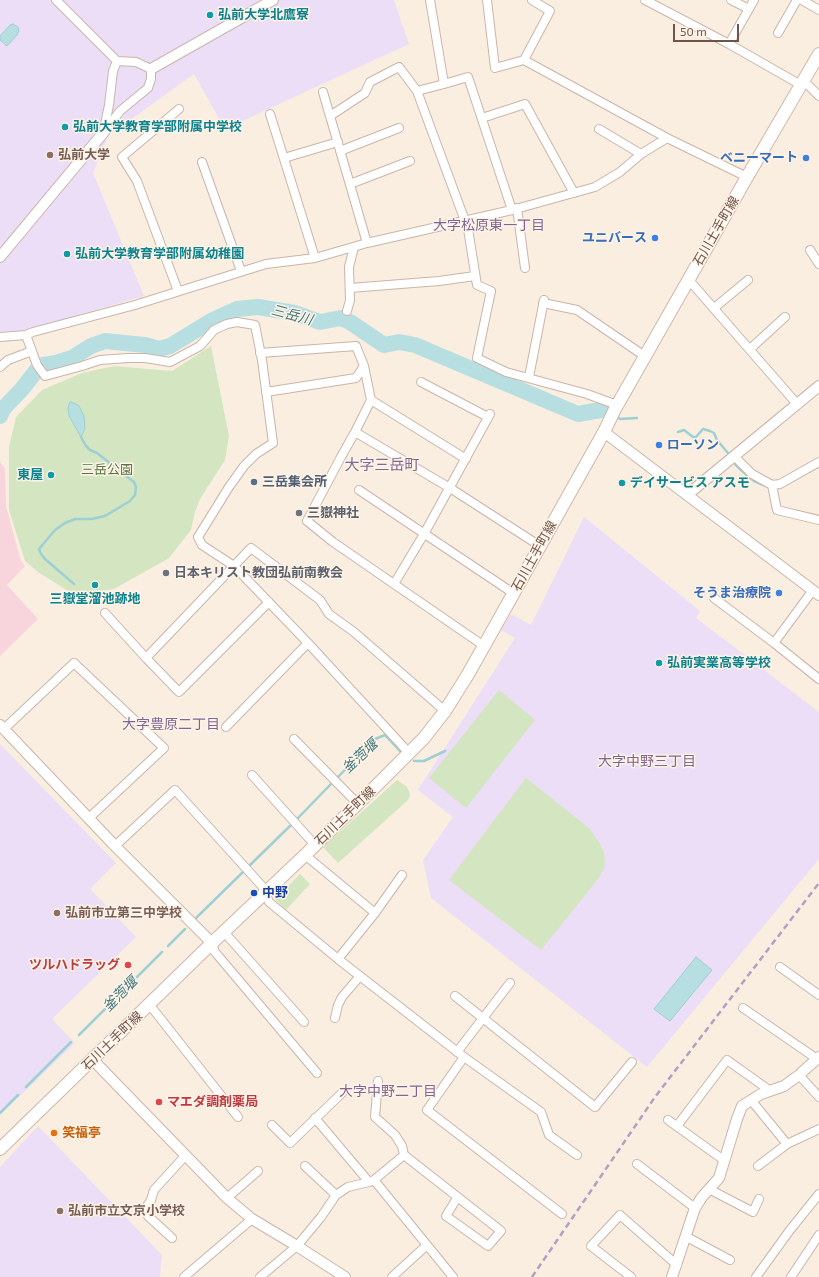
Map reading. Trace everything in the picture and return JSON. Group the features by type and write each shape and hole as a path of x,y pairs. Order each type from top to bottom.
{"main road":[{"name":"石川土手町線","path":"0,1149 212,943 358,804 424,738 445,711 467,676 604,432 614,411 819,54"}],"street":[{"path":"56,0 117,61 136,62 151,69"},
{"path":"151,69 272,0"},
{"path":"430,0 444,84"},
{"path":"487,0 495,68 524,60 667,138 747,177"},
{"path":"524,60 550,11 532,0"},
{"path":"645,0 803,83 819,96"},
{"path":"731,0 749,9"},
{"path":"729,44 754,0"},
{"path":"778,33 797,0"},
{"path":"802,0 819,10"},
{"path":"104,132 113,71 117,61"},
{"path":"330,116 365,93 370,82 399,67 417,91 468,229 477,285 491,291 477,358 506,372 529,377 587,394 614,411"},
{"path":"0,257 120,111 148,88 151,79 151,69"},
{"path":"417,91 468,77 515,209 525,268"},
{"path":"323,92 367,243"},
{"path":"482,118 524,104 574,193"},
{"path":"178,292 138,180 122,157 179,109"},
{"path":"270,114 315,258"},
{"path":"340,151 399,128"},
{"path":"599,129 641,154"},
{"path":"0,337 26,335 135,305 266,264 315,258 367,243 515,209 595,187 620,172 641,154 667,138"},
{"path":"284,158 338,142"},
{"path":"350,184 410,160"},
{"path":"202,162 241,271"},
{"path":"346,311 350,300 349,267 354,247"},
{"path":"810,250 819,263"},
{"path":"350,288 438,281 475,276"},
{"path":"689,280 798,404"},
{"path":"714,308 748,280"},
{"path":"529,377 544,302 577,310 646,356"},
{"path":"750,349 785,317"},
{"path":"26,335 37,365 45,376 100,360 145,358 170,362 200,346 214,330 227,324 237,322 255,325 266,392 272,443 256,454 244,466 198,537 202,545 234,566 308,643 409,753"},
{"path":"260,353 356,346 364,366 372,400 307,521 333,542 484,646"},
{"path":"0,367 8,360 32,351"},
{"path":"266,392 356,378 364,366"},
{"path":"394,584 424,534 489,416 421,382"},
{"path":"686,495 819,386"},
{"path":"372,400 466,459"},
{"path":"355,432 450,488 540,546"},
{"path":"604,432 817,592 774,643"},
{"path":"734,456 752,474 772,485 780,484 819,462"},
{"path":"772,485 777,510 819,520"},
{"path":"359,490 513,593"},
{"path":"146,658 251,548 320,600 329,614 354,632 445,711"},
{"path":"714,598 819,679"},
{"path":"105,613 179,692 269,602"},
{"path":"226,727 308,643"},
{"path":"88,818 164,748 74,663 2,727 88,818 212,943 215,952 317,1073"},
{"path":"294,739 358,804"},
{"path":"252,775 315,845"},
{"path":"116,846 175,790 262,886 269,902 338,959 457,1052 541,1112 549,1135 577,1155"},
{"path":"305,855 375,914"},
{"path":"338,959 375,914 402,875"},
{"path":"224,932 304,1022"},
{"path":"780,967 819,995"},
{"path":"335,1018 338,1004 342,997 360,976"},
{"path":"457,1052 510,983"},
{"path":"455,996 595,1107 632,1062"},
{"path":"149,1004 238,1117"},
{"path":"672,1277 695,1208 702,1197 719,1178 742,1106 769,1090 784,1086 818,1058 743,1008"},
{"path":"464,1057 427,1110 562,1214"},
{"path":"92,1059 227,1198 252,1219 345,1277"},
{"path":"677,1126 727,1060 769,1090"},
{"path":"799,1075 819,1097"},
{"path":"378,1081 375,1117 395,1135 402,1146 404,1155 501,1231 488,1246 446,1216 457,1198"},
{"path":"272,1125 290,1143 343,1092"},
{"path":"751,1100 787,1144"},
{"path":"315,1118 453,1277"},
{"path":"668,1120 724,1161"},
{"path":"758,1166 787,1144 819,1129"},
{"path":"260,1277 297,1246 321,1217 336,1195 348,1187 371,1181 404,1155"},
{"path":"172,1238 148,1216 146,1210 154,1190 185,1156"},
{"path":"637,1164 695,1208"},
{"path":"305,1166 336,1195"},
{"path":"227,1198 258,1171"},
{"path":"709,1189 753,1212 759,1199"},
{"path":"756,1277 790,1230 819,1194"},
{"path":"631,1277 591,1246 620,1214 677,1265"},
{"path":"184,1277 252,1219"},
{"path":"791,1277 819,1235"},
{"path":"685,1236 730,1260"},
{"path":"392,1277 426,1245"}],"shaded area":[{"name":"弘前大学","path":"0,0 394,0 409,44 225,129 194,74 108,136 93,173 144,296 25,331 0,333"},
{"path":"0,462 5,469 6,506 21,561 25,566 7,585 38,619 0,656"},
{"path":"584,517 700,611 696,618 819,712 819,859 647,1067 431,898 423,860 453,817 418,790 515,638 501,630 511,614 531,625"},
{"name":"弘前市立第三中学校","path":"0,744 116,863 90,889 136,937 52,1019 75,1043 0,1115"},
{"name":"弘前市立文京小学校","path":"38,1126 162,1255 160,1277 0,1277 0,1167"}],"green space":[{"name":"三岳公園","path":"211,346 229,436 225,460 200,499 191,530 169,558 114,589 73,594 38,572 25,561 9,510 9,447 16,417 42,390 82,373 114,366 172,371"},
{"path":"499,690 535,720 466,808 429,778"},
{"path":"526,778 589,828 604,852 605,861 604,869 598,879 541,950 449,880"},
{"path":"397,780 406,786 409,791 410,796 408,800 338,863 323,847"},
{"path":"300,874 310,884 286,910 275,899"}],"water":[{"path":"13,24 18,27 19,31 7,46 0,40 0,36 10,25"},
{"path":"70,402 79,406 84,416 85,429 81,437 69,416 68,407"},
{"path":"696,957 712,970 670,1021 654,1009"}],"waterway":[{"name":"三岳川","path":"43,365 72,358 91,346 105,341 145,345 159,349 170,346 211,321 237,309 258,307 295,313 320,322 341,318 350,322 384,345 399,342 415,345 578,414 606,409"},
{"name":"三岳川","path":"0,416 3,409 22,389 36,371"},
{"path":"616,416 620,419 637,418"},
{"path":"678,432 684,430 693,437 696,437 703,429 710,431 714,433 717,440 728,453"},
{"path":"74,584 45,559 39,549 55,530 65,523 75,519 92,519 105,516 130,501 135,495 136,487 134,482 97,453 90,450 81,437"},
{"path":"735,464 754,481 766,486"},
{"name":"釜萢堰","path":"337,778 375,739 385,735 401,752"},
{"name":"釜萢堰","path":"414,761 424,761 445,751"},
{"name":"釜萢堰","path":"296,820 333,782"},
{"name":"釜萢堰","path":"247,868 291,825"},
{"name":"釜萢堰","path":"196,918 243,872"},
{"name":"釜萢堰","path":"168,946 185,929"},
{"name":"釜萢堰","path":"79,1035 162,952"},
{"name":"釜萢堰","path":"26,1087 71,1042"},
{"name":"釜萢堰","path":"0,1113 18,1095"}],"railway":[{"path":"532,1277 655,1097 819,883"}],"place":[{"name":"弘前大学北鷹寮","path":"210,15"},
{"name":"弘前大学教育学部附属中学校","path":"65,127"},
{"name":"弘前大学","path":"50,155"},
{"name":"ベニーマート","path":"806,158"},
{"name":"ユニバース","path":"655,238"},
{"name":"弘前大学教育学部附属幼稚園","path":"67,254"},
{"name":"ローソン","path":"659,445"},
{"name":"東屋","path":"51,475"},
{"name":"三岳集会所","path":"254,482"},
{"name":"デイサービス アスモ","path":"622,483"},
{"name":"三嶽神社","path":"299,513"},
{"name":"日本キリスト教団弘前南教会","path":"166,573"},
{"name":"三嶽堂溜池跡地","path":"95,585"},
{"name":"そうま治療院","path":"779,593"},
{"name":"弘前実業高等学校","path":"659,663"},
{"name":"中野","path":"254,893"},
{"name":"弘前市立第三中学校","path":"57,913"},
{"name":"ツルハドラッグ","path":"128,965"},
{"name":"マエダ調剤薬局","path":"159,1102"},
{"name":"笑福亭","path":"54,1133"},
{"name":"弘前市立文京小学校","path":"60,1211"}],"district":[{"name":"大字松原東一丁目","path":"489,225"},
{"name":"大字三岳町","path":"382,465"},
{"name":"大字豊原二丁目","path":"171,724"},
{"name":"大字中野三丁目","path":"647,761"},
{"name":"大字中野二丁目","path":"388,1091"}]}
